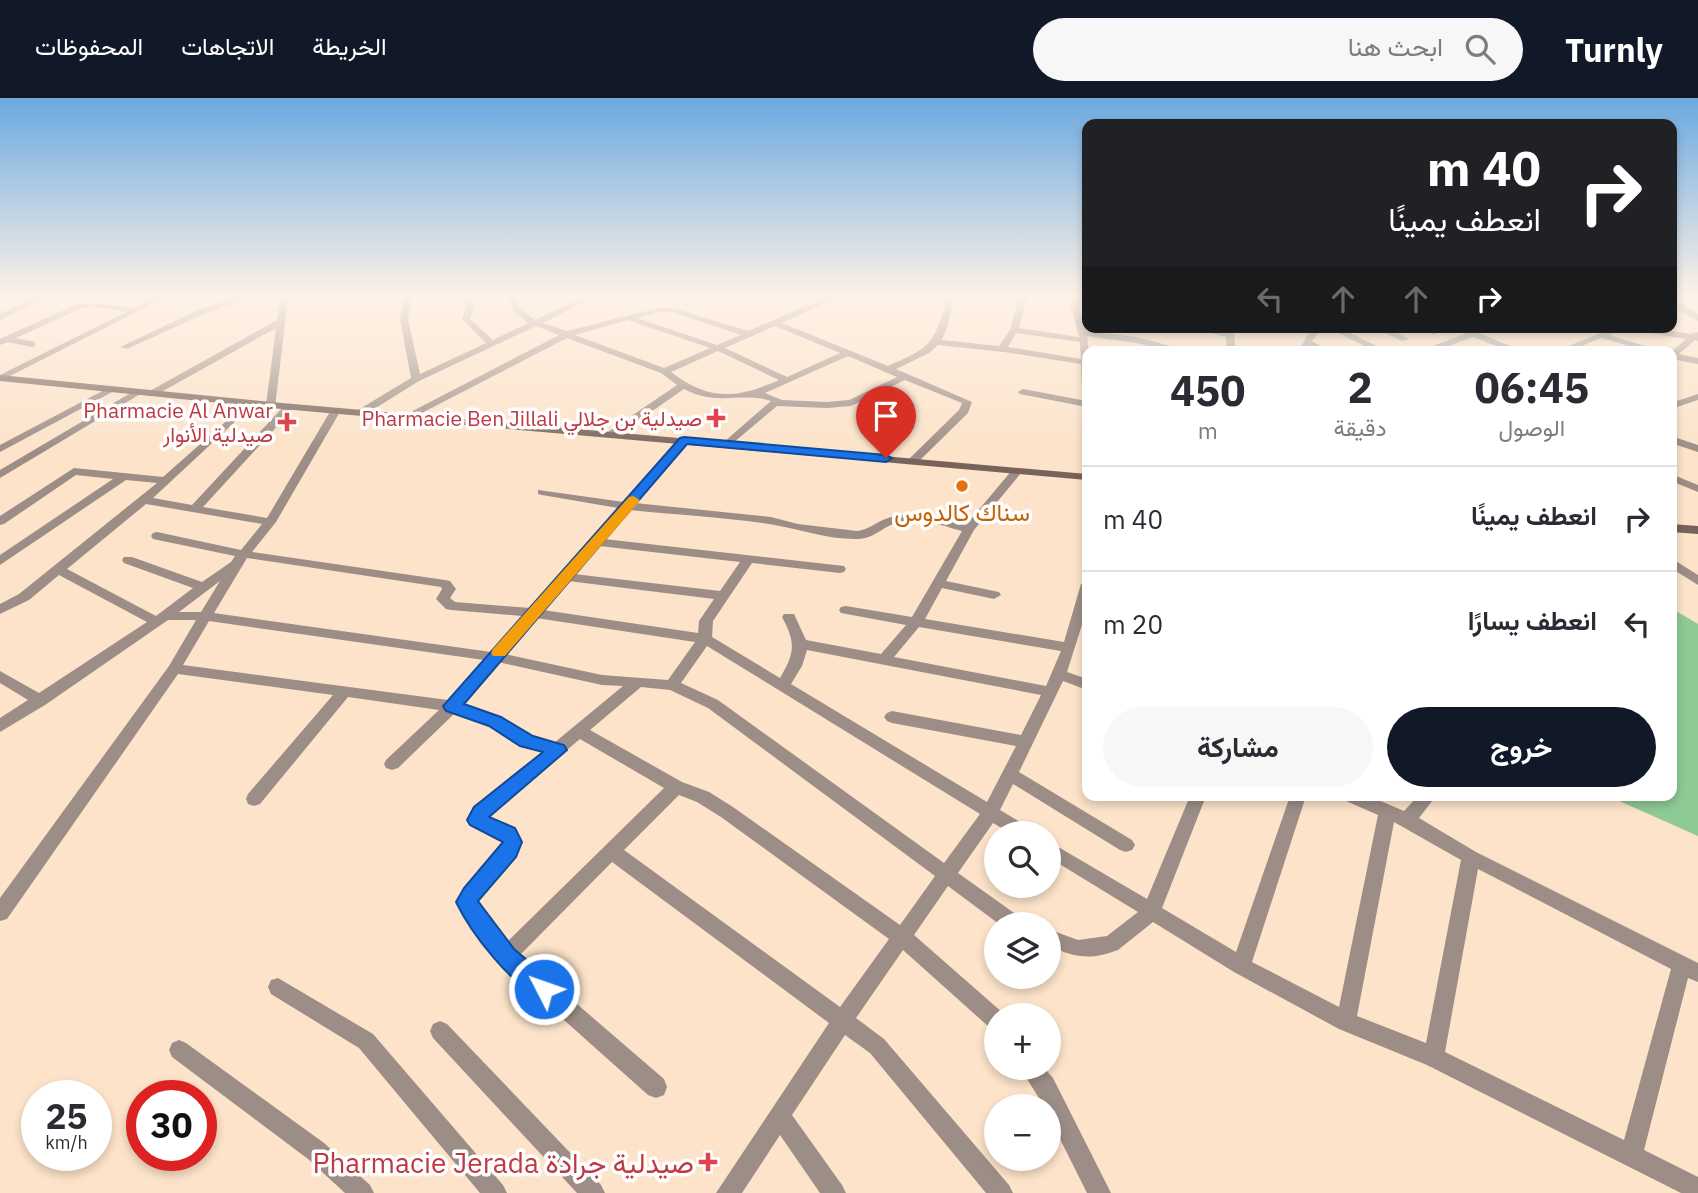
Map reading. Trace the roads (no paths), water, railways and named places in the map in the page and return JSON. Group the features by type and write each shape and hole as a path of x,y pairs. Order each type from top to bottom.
{"main road":[{"path":"0,378 289,407 1082,477"},
{"path":"1677,528 1698,530"}],"street":[{"path":"0,378 58,349"},
{"path":"151,394 231,349"},
{"path":"271,405 277,349"},
{"path":"410,349 416,379"},
{"path":"362,412 416,379 481,349"},
{"path":"529,349 535,351"},
{"path":"408,416 539,349"},
{"path":"607,349 664,371 682,385 707,396 773,398 777,400 775,402"},
{"path":"664,371 716,349"},
{"path":"721,349 786,380"},
{"path":"836,349 967,402 964,411 913,461"},
{"path":"889,369 929,349"},
{"path":"1005,349 1082,362"},
{"path":"750,396 848,354"},
{"path":"1677,356 1698,361"},
{"path":"727,444 775,402 827,405 851,403 906,376"},
{"path":"612,434 682,385"},
{"path":"0,449 111,390"},
{"path":"1023,392 1082,403"},
{"path":"0,475 137,393"},
{"path":"1677,404 1698,397"},
{"path":"0,610 24,597 142,500 250,403"},
{"path":"195,509 289,407"},
{"path":"0,913 174,669 241,558 270,522 336,410"},
{"path":"392,764 452,706 684,440"},
{"path":"1677,441 1698,449"},
{"path":"883,662 916,622 969,529 1017,471"},
{"path":"0,521 70,472 166,480"},
{"path":"0,561 124,476"},
{"path":"1677,480 1698,489"},
{"path":"542,492 628,506 771,521 798,528 856,535 865,535 895,519 933,520 969,529"},
{"path":"142,500 270,522"},
{"path":"157,536 241,558 445,584 449,589 443,600 452,606 533,613 705,639 784,684 1005,821"},
{"path":"597,542 840,569"},
{"path":"0,726 161,619 241,558"},
{"path":"672,685 705,639 706,621 749,558"},
{"path":"128,560 203,587"},
{"path":"1677,566 1698,581"},
{"path":"58,569 161,619 205,616 495,657 602,680 672,685 713,704 998,912"},
{"path":"567,577 723,596"},
{"path":"938,583 994,595"},
{"path":"728,1193 841,1022 991,812 1059,674 1082,608"},
{"path":"846,610 1069,648"},
{"path":"784,684 801,655 802,644 789,617"},
{"path":"802,644 883,662 1050,692"},
{"path":"174,669 452,706 495,721 527,741 558,750"},
{"path":"1059,674 1082,683"},
{"path":"0,676 40,701"},
{"path":"638,682 581,732 481,812 477,820 508,834 513,842 509,851 467,902 506,956 656,1087"},
{"path":"254,799 345,691"},
{"path":"892,717 1026,742"},
{"path":"581,732 676,787 703,797 727,812 902,937 984,1009"},
{"path":"1011,775 1126,845"},
{"path":"506,956 676,787"},
{"path":"1061,942 1078,949 1111,944 1151,913 1196,801"},
{"path":"1241,966 1296,801"},
{"path":"1363,801 1407,820 1470,857 1690,969 1631,1156"},
{"path":"1407,820 1424,801"},
{"path":"1346,1022 1387,812"},
{"path":"611,851 877,1046 1001,1193"},
{"path":"1061,856 1241,966 1346,1022 1434,1057 1698,1189"},
{"path":"1434,1057 1468,884 1470,857"},
{"path":"278,987 366,1041 495,1193"},
{"path":"440,1031 593,1193"},
{"path":"178,1050 316,1151 362,1193"},
{"path":"1040,1080 1099,1193"},
{"path":"779,1115 834,1193"}],"place":[{"name":"Pharmacie Ben Jillali صيدلية بن جلالي","path":"716,418"},
{"name":"Pharmacie Al Anwar صيدلية الأنوار","path":"287,422"},
{"name":"سناك كالدوس","path":"962,486"},
{"name":"Pharmacie Jerada صيدلية جرادة","path":"708,1162"}]}
